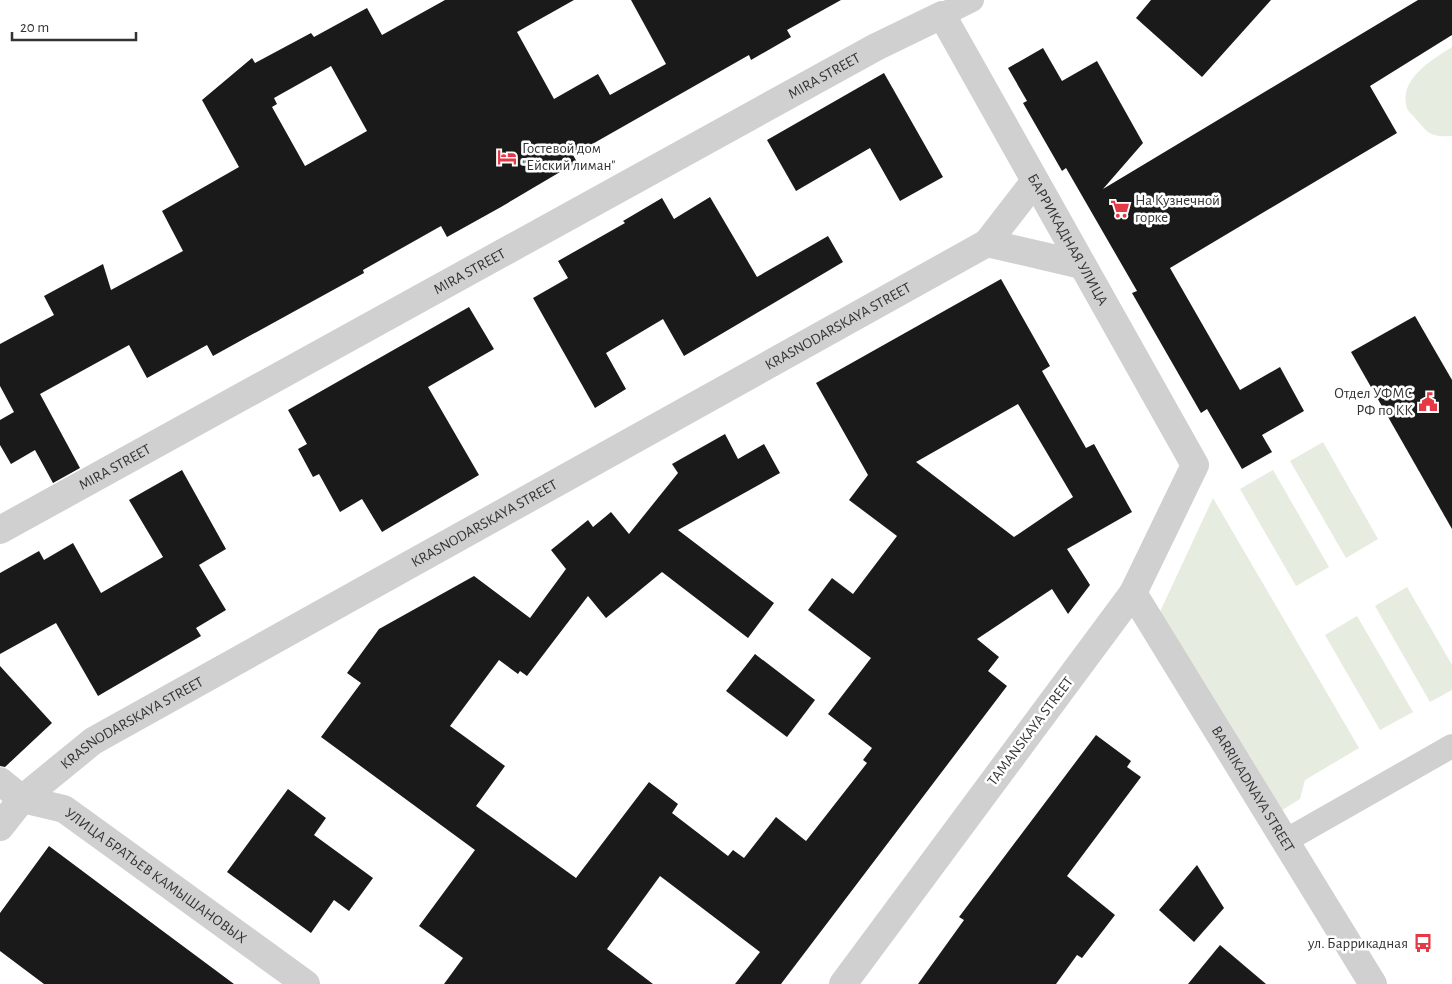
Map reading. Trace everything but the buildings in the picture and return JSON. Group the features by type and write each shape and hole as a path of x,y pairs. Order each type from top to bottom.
{"street":[{"name":"БАРРИКАДНАЯ УЛИЦА","path":"942,15 1195,465"},
{"name":"MIRA STREET","path":"0,530 876,46 942,15"},
{"name":"KRASNODARSKAYA STREET","path":"0,828 22,799 93,741 987,244 1035,181"},
{"path":"987,244 1082,265"},
{"name":"TAMANSKAYA STREET","path":"843,984 1133,593 1195,465"},
{"name":"BARRIKADNAYA STREET","path":"1133,593 1373,984"},
{"name":"УЛИЦА БРАТЬЕВ КАМЫШАНОВЫХ","path":"0,781 22,799 64,809 306,984"}],"lane":[{"path":"942,15 972,0"},
{"path":"1285,841 1452,746"}],"shaded area":[{"path":"1452,47 1452,136 1439,136 1427,131 1409,112 1406,98 1407,88 1412,79 1427,64"},
{"path":"1323,442 1378,539 1346,558 1290,461"},
{"path":"1273,470 1329,567 1296,586 1240,489"},
{"path":"1213,498 1359,748 1305,780 1300,799 1279,812 1158,616"},
{"path":"1407,587 1452,665 1452,690 1430,702 1375,606"},
{"path":"1357,616 1413,712 1380,730 1325,635"}],"place":[{"name":"Гостевой дом \"Ейский лиман\"","path":"507,157"},
{"name":"На Кузнечной горке","path":"1120,209"},
{"name":"Отдел УФМС РФ по КК","path":"1428,402"},
{"name":"ул. Баррикадная","path":"1423,943"}]}
